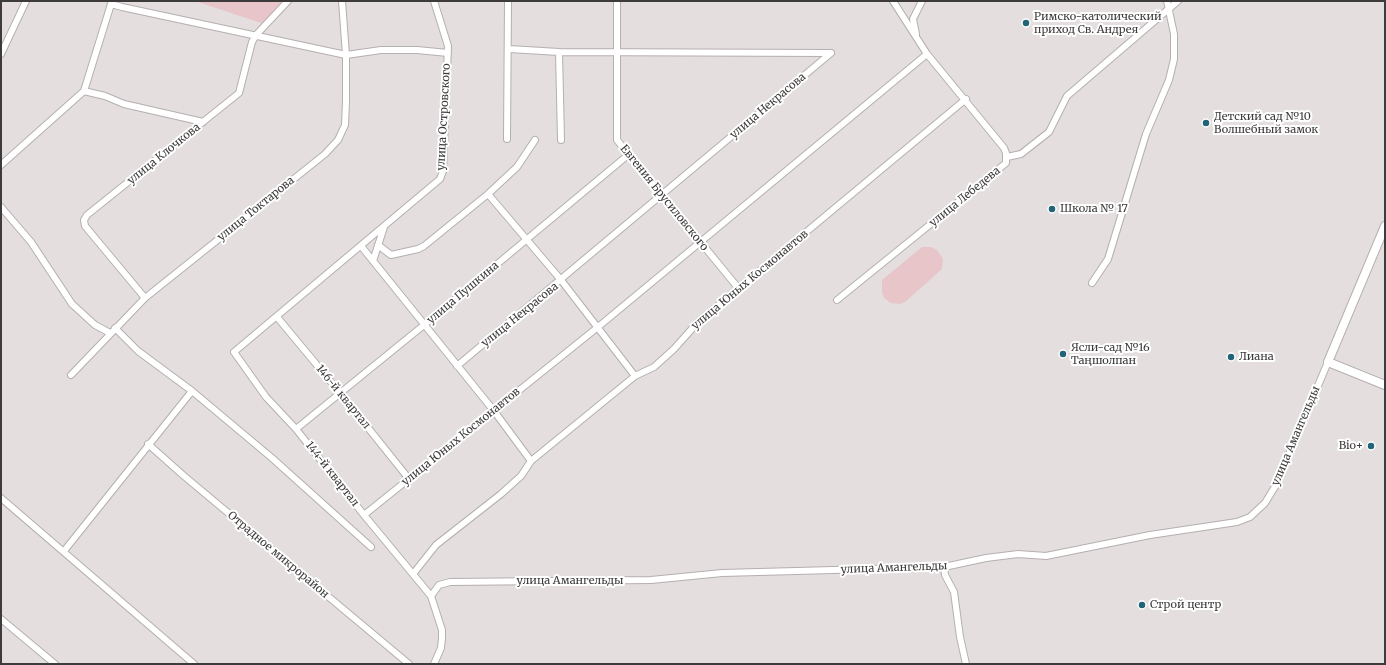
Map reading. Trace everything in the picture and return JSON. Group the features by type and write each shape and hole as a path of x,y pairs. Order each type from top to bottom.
{"street":[{"path":"1,54 26,1"},
{"name":"улица Клочкова","path":"144,298 85,226 84,220 239,93 252,42 256,35 288,1"},
{"name":"улица Токтарова","path":"71,375 144,298 325,154 338,140 342,134 346,117 346,55 342,1"},
{"name":"улица Островского","path":"234,352 440,179 443,171 448,46 434,1"},
{"path":"507,139 509,49 508,1"},
{"name":"Евгения Брусиловского","path":"617,1 617,140 739,289"},
{"name":"улица Лебедева","path":"837,300 1006,163 1007,158 1004,148 966,99 927,54 893,1"},
{"name":"улица Лебедева","path":"916,35 913,19 922,1"},
{"path":"1092,283 1108,259 1144,141 1169,80 1174,58 1174,34 1167,1"},
{"path":"1007,158 1021,154 1049,132 1067,96 1178,1"},
{"path":"1,165 84,91 111,2 346,55 381,50 417,50 448,53"},
{"name":"улица Некрасова","path":"457,366 831,53 617,51 559,52 509,49"},
{"path":"559,52 561,140"},
{"name":"улица Юных Космонавтов","path":"364,515 598,327 927,54"},
{"path":"84,91 105,96 124,104 203,122"},
{"name":"улица Юных Космонавтов","path":"414,574 436,545 501,494 521,476 531,461 635,376 654,367 674,349 698,322 966,99"},
{"path":"378,244 391,254 418,249 488,194 517,166 535,140"},
{"name":"улица Пушкина","path":"296,429 424,326 628,155"},
{"path":"488,194 561,280 635,376"},
{"path":"1,207 31,242 72,304 95,326 110,333"},
{"name":"улица Амангельды","path":"431,596 440,585 450,582 651,580 722,573 944,567 986,558 1018,554 1046,556 1150,534 1231,523 1250,517 1265,503 1276,485 1385,226"},
{"path":"373,261 384,227"},
{"path":"361,246 494,411 531,461"},
{"name":"146-й квартал","path":"276,317 341,394 409,479"},
{"path":"115,328 138,351 192,391 272,458 371,547"},
{"name":"144-й квартал","path":"234,352 266,398 296,429 431,596"},
{"path":"1328,362 1385,385"},
{"path":"64,551 148,444 192,391"},
{"name":"Отрадное микрорайон","path":"148,444 184,476 409,664"},
{"path":"1,498 194,664"},
{"path":"944,567 945,575 954,592 960,637 966,664"},
{"path":"431,596 442,630 440,648 434,664"},
{"path":"1,619 55,664"}],"shaded area":[{"path":"195,1 282,1 264,24"},
{"path":"922,247 931,247 937,250 943,259 942,269 905,302 900,304 891,303 884,298 882,292 882,280"}],"place":[{"name":"Римско-католический приход Св. Андрея","path":"1026,23"},
{"name":"Детский сад №10 Волшебный замок","path":"1206,123"},
{"name":"Школа № 17","path":"1052,209"},
{"name":"Ясли-сад №16 Таңшолпан","path":"1063,354"},
{"name":"Лиана","path":"1231,357"},
{"name":"Bio+","path":"1371,446"},
{"name":"Строй центр","path":"1142,605"}]}
